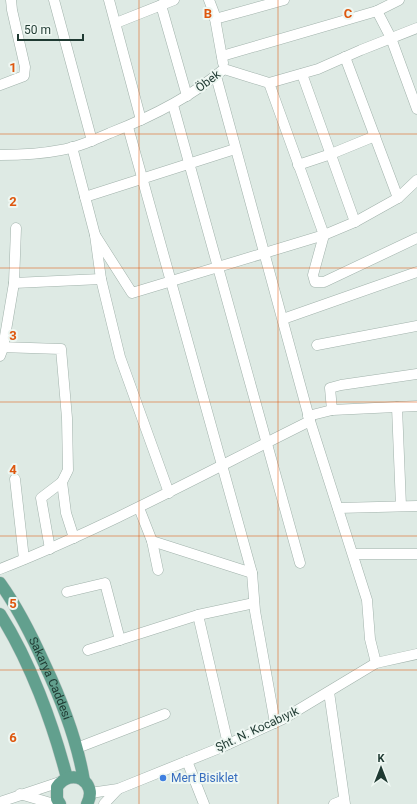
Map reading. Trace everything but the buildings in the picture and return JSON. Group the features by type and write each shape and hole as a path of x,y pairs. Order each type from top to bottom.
{"main road":[{"name":"Sakarya Caddesi","path":"0,583 26,621 62,701 77,748 84,781 88,785 89,799"},
{"name":"Sakarya Caddesi","path":"0,614 10,630 46,708 64,780"},
{"path":"54,804 56,793 64,780 79,778 84,781"}],"street":[{"path":"0,85 24,76 25,67 11,0"},
{"path":"54,0 92,141"},
{"path":"109,0 141,120"},
{"path":"116,23 174,0"},
{"path":"208,0 215,19 224,69"},
{"path":"215,19 284,0"},
{"path":"222,56 377,12 399,0"},
{"path":"161,5 187,96"},
{"path":"377,12 391,38 417,109"},
{"path":"417,28 302,74 269,83 324,235 313,275 315,282 324,282 417,239"},
{"path":"345,57 398,198"},
{"name":"Öbek","path":"0,155 21,155 61,150 92,141 173,105 224,69 269,83"},
{"path":"302,74 355,222"},
{"path":"216,76 309,418 367,600 370,639 376,663"},
{"path":"173,105 300,563"},
{"path":"128,126 252,573 254,603 275,723"},
{"path":"298,165 331,154 375,136"},
{"path":"72,147 95,235 101,279 120,357 169,493"},
{"path":"85,197 190,165 235,149"},
{"path":"95,235 132,293 324,235 355,222 398,198 417,180"},
{"path":"16,228 14,283 1,350 61,349 67,418 68,470 62,482 41,498 50,549"},
{"path":"283,319 417,272"},
{"path":"14,283 101,279"},
{"path":"317,345 417,326"},
{"path":"332,410 330,388 341,385 417,374"},
{"path":"0,569 50,549 139,508 222,464 266,443 309,418 332,410 417,406"},
{"path":"397,407 401,506"},
{"path":"15,479 24,559"},
{"path":"62,482 66,513 74,538"},
{"path":"338,508 417,506"},
{"path":"139,508 152,541 158,570"},
{"path":"152,541 252,573"},
{"path":"353,554 417,554"},
{"path":"67,592 106,583 120,640"},
{"path":"88,650 198,616 254,603"},
{"path":"198,616 228,744"},
{"name":"Şht. N. Kocabıyık","path":"89,799 187,761 275,723 376,663 417,654"},
{"path":"329,692 345,802 334,804"},
{"path":"77,748 165,714"},
{"path":"187,761 204,804"},
{"path":"0,802 64,780"},
{"path":"104,804 118,789"},
{"path":"20,794 54,804"}],"place":[{"name":"Mert Bisiklet","path":"163,778"}]}
